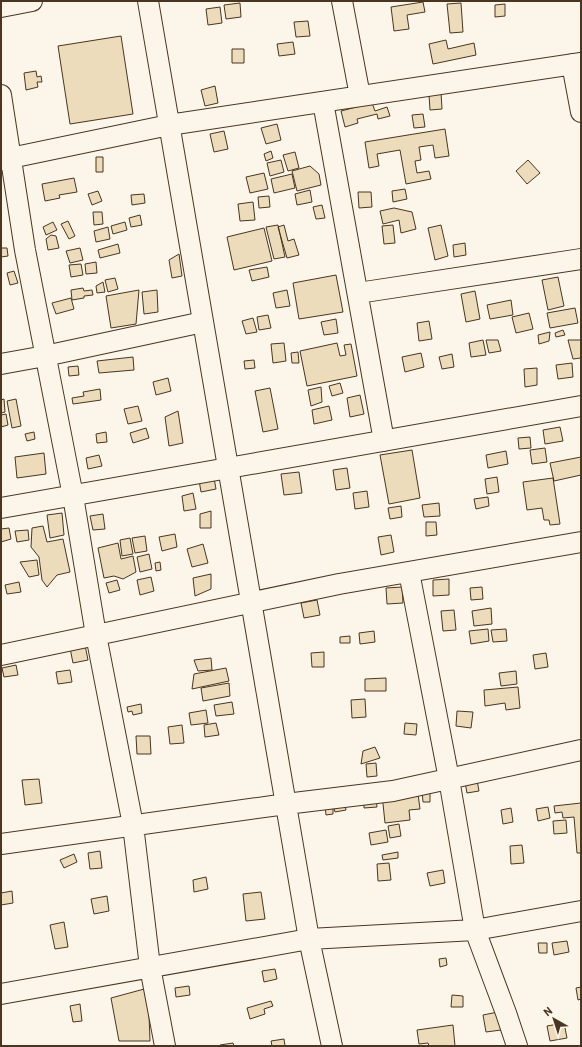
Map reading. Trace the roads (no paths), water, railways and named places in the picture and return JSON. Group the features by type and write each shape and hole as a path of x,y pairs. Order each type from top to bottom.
{"street":[{"path":"1,7 32,1"},
{"path":"148,1 309,939 332,1046"},
{"path":"342,1 360,96"},
{"path":"6,159 169,125 576,63 581,112"},
{"path":"1,95 6,159 73,496 96,635 133,825 150,967 165,1046"},
{"path":"323,102 384,441"},
{"path":"358,293 581,259"},
{"path":"1,364 203,322"},
{"path":"1,508 581,406"},
{"path":"1,655 339,584 581,542"},
{"path":"409,572 449,779 475,930 506,1012 517,1046"},
{"path":"1,844 286,804 393,791 581,750"},
{"path":"1,994 309,939 475,930 581,911"}]}
